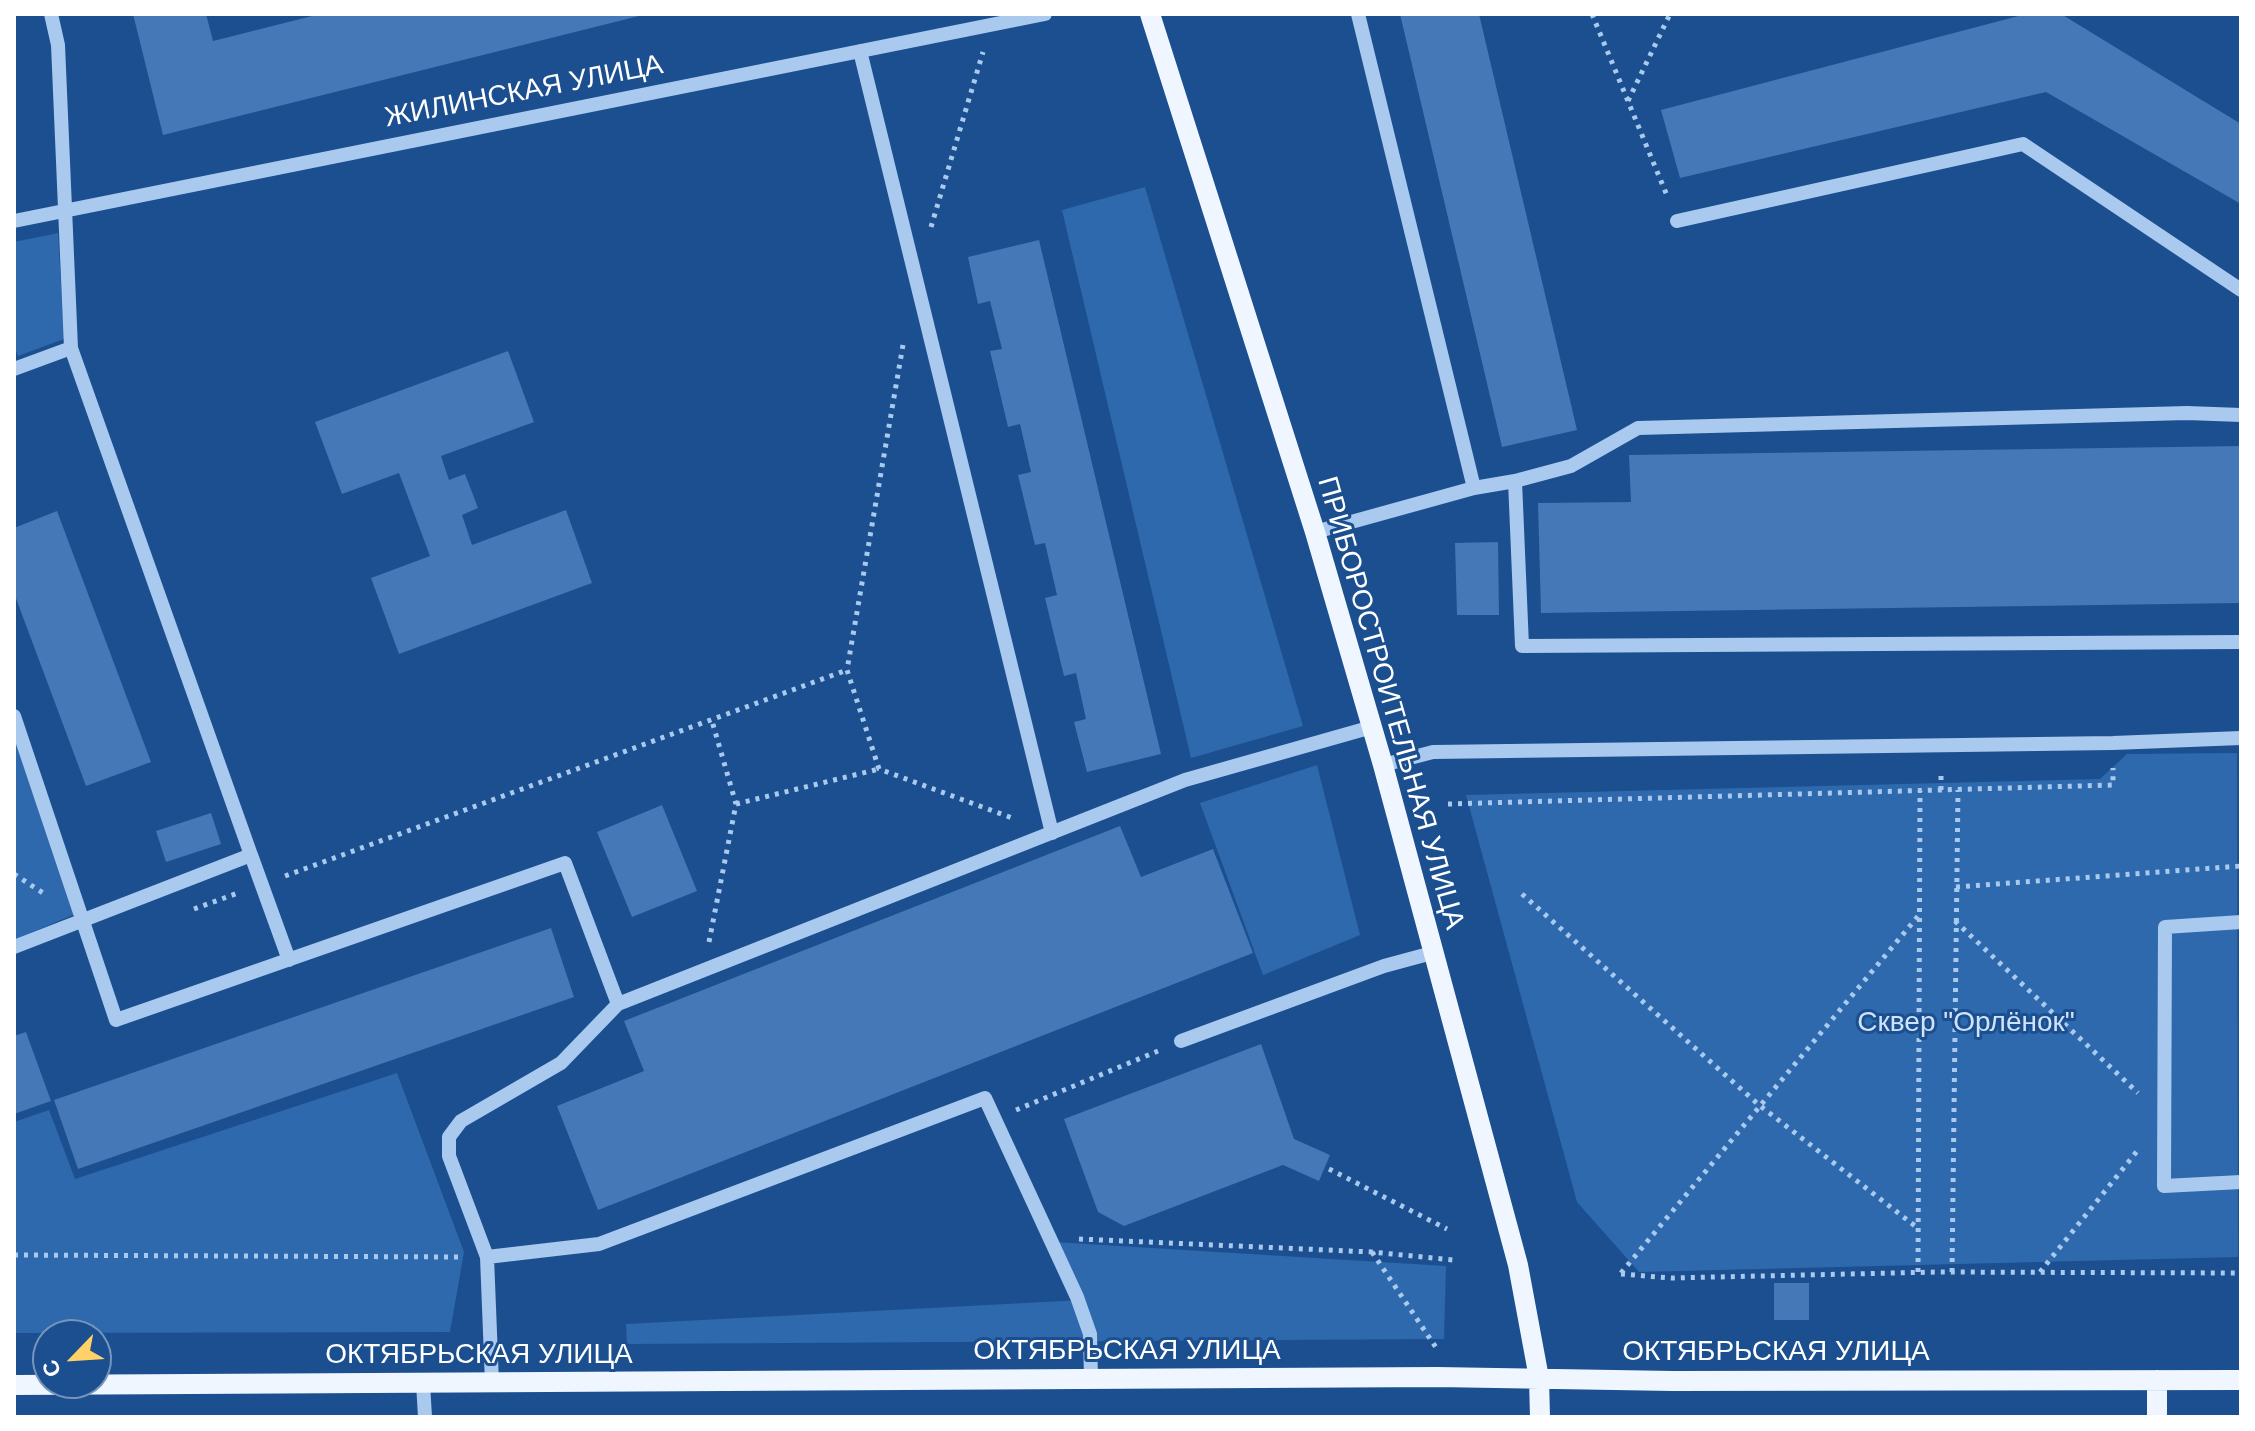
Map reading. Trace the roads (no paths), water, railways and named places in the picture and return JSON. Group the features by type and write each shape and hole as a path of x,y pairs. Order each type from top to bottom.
{"main road":[{"name":"ПРИБОРОСТРОИТЕЛЬНАЯ УЛИЦА","path":"1150,14 1315,532 1383,765 1518,1265 1539,1378 1540,1417"},
{"name":"ОКТЯБРЬСКАЯ УЛИЦА","path":"14,1385 1091,1379 2241,1380"},
{"path":"2157,1380 2157,1417"}],"street":[{"path":"51,14 58,45 71,348 289,960"},
{"name":"ЖИЛИНСКАЯ УЛИЦА","path":"14,221 1045,14"},
{"path":"1358,14 1474,488"},
{"path":"860,51 1052,833"},
{"path":"1677,221 2023,144 2241,290"},
{"path":"14,369 71,348"},
{"path":"1315,532 1474,488 1571,466 1638,428 2187,413 2241,415"},
{"path":"1515,481 1522,646 2241,642"},
{"path":"14,716 116,1020 565,863 618,1004"},
{"path":"492,1383 487,1257 449,1156 449,1137 461,1121 561,1063 618,1004 1185,780 1372,727"},
{"path":"1383,765 1433,752 2113,743 2241,738"},
{"path":"14,947 81,918 251,855"},
{"path":"2241,922 2165,927 2164,1186 2241,1182"},
{"path":"1181,1041 1384,966 1432,953"},
{"path":"487,1257 599,1244 985,1098 1090,1334 1091,1379"},
{"path":"423,1383 425,1417"}],"park label":[{"name":"Сквер \"Орлёнок\"","path":"1966,1023"}]}
